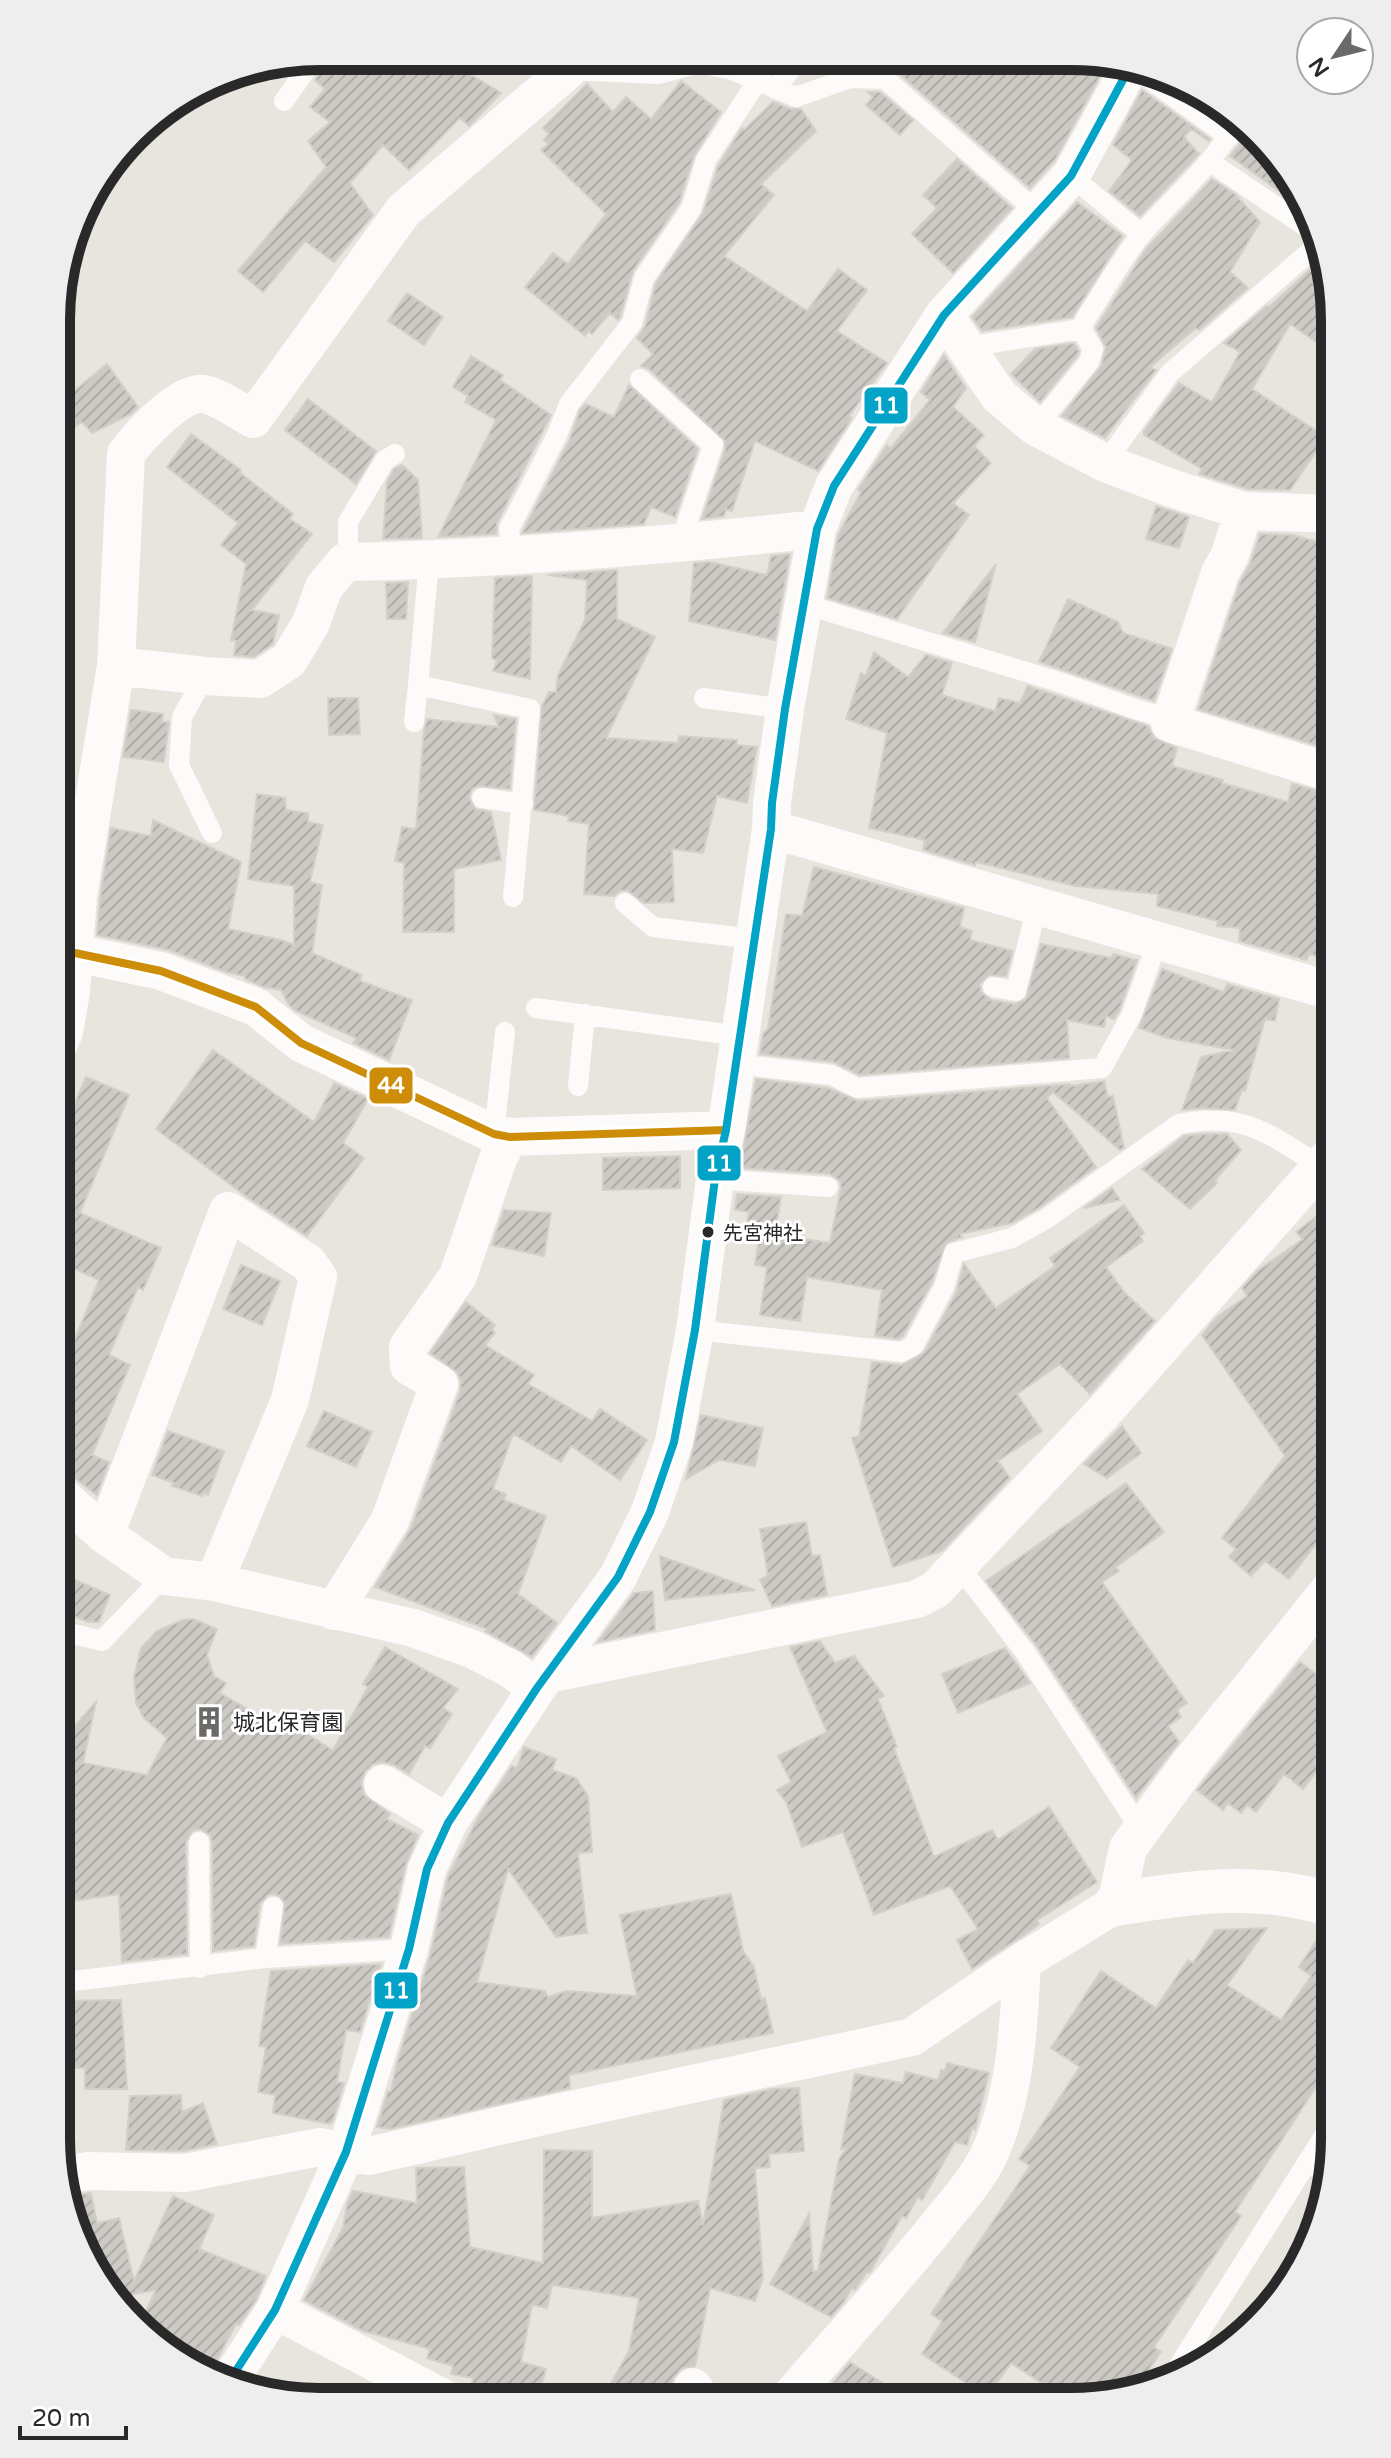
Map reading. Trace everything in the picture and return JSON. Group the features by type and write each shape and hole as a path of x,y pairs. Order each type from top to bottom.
{"street":[{"path":"70,994 78,896 74,824 116,666 126,454 141,433 186,397 202,394 253,419 404,210 567,71"},
{"path":"235,2373 275,2310 346,2152 409,1949 427,1869 448,1823 543,1681 618,1577 650,1512 674,1442 695,1330 715,1179 726,1130 771,829 785,709 817,529 834,486 944,315 1071,176 1125,76"},
{"path":"944,315 999,396 1036,427 1105,463 1244,511 1321,514"},
{"path":"1244,511 1170,723 1321,770"},
{"path":"116,666 260,679 289,660 311,623 324,587 345,562 429,560 680,544 817,529"},
{"path":"771,829 1321,988"},
{"path":"75,953 161,971 256,1007 301,1043 502,1136 726,1130"},
{"path":"334,1611 390,1520 439,1384 409,1366 408,1347 458,1276 499,1156 502,1136"},
{"path":"70,1504 105,1535 164,1576 214,1582 413,1628 472,1649 543,1681 917,1599 935,1590 1110,1405 1321,1166"},
{"path":"105,1535 228,1211 308,1263 318,1277 290,1400 214,1582"},
{"path":"1116,1904 1128,1848 1190,1763 1320,1601"},
{"path":"383,1784 448,1823"},
{"path":"73,2173 185,2173 320,2147 369,2156 912,2037 1022,1962 1116,1904 1187,1893 1250,1889 1320,1903"},
{"path":"798,2388 961,2197 993,2146 1007,2102 1019,2024 1022,1962"},
{"path":"275,2310 424,2388"}],"lane":[{"path":"733,70 796,97 850,78 885,79 1036,211"},
{"path":"512,555 509,529 557,435 569,404 632,323 644,278 691,209 706,160 767,84 784,70"},
{"path":"284,101 305,71"},
{"path":"582,71 658,74 671,71"},
{"path":"1160,87 1229,137"},
{"path":"966,347 1081,329 1141,234 1211,159 1233,129"},
{"path":"1211,159 1216,166 1301,225"},
{"path":"1071,176 1141,234"},
{"path":"1105,463 1170,373 1310,249"},
{"path":"630,277 649,259 657,260"},
{"path":"1036,427 1089,362 1093,349 1081,329"},
{"path":"640,379 713,445 680,544"},
{"path":"345,562 348,522 385,460 395,454"},
{"path":"414,722 429,560"},
{"path":"804,604 1171,719"},
{"path":"205,676 182,717 179,765 212,833"},
{"path":"418,685 530,709 513,897"},
{"path":"704,698 785,709"},
{"path":"482,798 523,804"},
{"path":"625,903 653,927 754,939"},
{"path":"993,987 1016,991 1037,906"},
{"path":"536,1008 585,1014 738,1050 832,1075 857,1088 1102,1068 1131,1016 1158,940"},
{"path":"578,1086 585,1014"},
{"path":"502,1136 505,1032"},
{"path":"695,1330 902,1352 913,1346 944,1287 954,1253 1012,1238 1046,1219 1179,1124 1198,1120 1228,1120 1257,1127 1321,1155"},
{"path":"715,1179 828,1187"},
{"path":"958,1565 1025,1652 1141,1830"},
{"path":"70,1637 102,1641 164,1576"},
{"path":"199,1842 200,1968"},
{"path":"265,1958 273,1907"},
{"path":"70,1982 265,1958 409,1949"},
{"path":"1181,2362 1320,2142"},
{"path":"1308,2161 1318,2168"}],"building":[{"path":"895,70 1071,70 1102,73 1055,160 1030,188"},
{"path":"321,71 465,71 501,93 469,126 460,118 409,170 383,145 350,183 373,215 334,262 305,241 263,292 238,271 326,167 308,141 330,122 310,107 325,89 315,80"},
{"path":"681,81 721,112 694,156 679,203 633,271 620,317 618,320 610,313 592,334 588,331 585,336 525,287 553,253 568,264 606,214 541,150 548,144 544,140 549,134 543,128 587,84 613,112 626,97 651,119"},
{"path":"1142,90 1210,139 1191,129 1184,137 1199,154 1140,216 1109,191 1132,160 1113,145"},
{"path":"868,92 880,92 913,120 900,135 866,105 873,97"},
{"path":"773,102 791,109 801,109 816,131 761,184 774,195 724,256 807,311 838,269 867,290 837,331 887,363 849,416 852,418 818,471 755,441 732,511 726,509 724,516 702,519 725,441 649,369 641,366 653,354 637,338 645,326 656,283 703,213 718,166 742,128 744,130"},
{"path":"1242,138 1259,155 1288,198 1230,156"},
{"path":"957,159 1012,208 953,273 912,234 937,208 923,195"},
{"path":"1212,179 1235,194 1260,222 1230,272 1248,288 1150,367 1156,370 1105,438 1062,416 1101,366 1106,347 1096,328 1146,249"},
{"path":"1077,202 1123,236 1072,317 982,331 972,317"},
{"path":"1315,265 1317,277 1313,283 1318,289 1321,345 1290,324 1252,389 1321,434 1321,444 1290,490 1248,489 1199,474 1202,469 1144,435 1179,383 1212,402 1240,352 1224,343"},
{"path":"407,293 443,317 424,345 388,321"},
{"path":"1074,343 1079,351 1077,356 1040,402 1011,374 1035,349"},
{"path":"944,355 966,388 953,407 984,435 974,446 991,463 953,503 969,515 897,619 827,598 838,535 861,492 858,490 887,445 891,448 930,400 921,392"},
{"path":"471,356 503,375 500,380 551,415 497,523 496,534 438,537 496,420 465,402 468,396 453,387"},
{"path":"107,364 138,407 131,414 92,433 82,422 70,430 70,394"},
{"path":"629,385 698,449 675,517 651,507 644,524 522,533 569,441 580,410 586,404 614,417"},
{"path":"308,399 376,451 356,484 285,430"},
{"path":"191,434 241,470 239,472 293,514 290,519 312,534 252,610 279,615 273,644 254,657 234,655 236,641 231,640 246,564 221,545 238,523 167,467"},
{"path":"402,465 418,480 422,538 383,539 387,482 394,469"},
{"path":"1156,506 1189,517 1179,548 1146,539"},
{"path":"1260,534 1292,535 1321,543 1318,592 1321,593 1321,603 1316,622 1321,623 1321,747 1198,709 1240,582"},
{"path":"790,554 775,640 689,621 694,563 710,562 767,575 771,556"},
{"path":"996,564 975,642 943,633 968,600"},
{"path":"617,570 617,619 655,637 606,738 678,743 679,736 737,740 736,745 757,747 747,803 717,796 703,853 672,849 674,902 644,903 627,890 614,896 584,894 589,824 568,821 569,816 534,810 542,706 549,692 556,692 558,675 585,620 587,580 548,575"},
{"path":"532,576 530,679 493,671 497,661 492,658 495,578"},
{"path":"408,582 406,619 387,619 386,583"},
{"path":"1068,599 1118,622 1123,633 1172,649 1154,701 1039,662"},
{"path":"874,652 908,677 926,655 952,663 942,695 995,711 999,698 1020,703 1028,686 1148,726 1154,738 1177,748 1172,766 1288,802 1292,784 1321,791 1321,957 1309,954 1307,960 1239,941 1240,928 1217,926 1218,921 1157,906 1158,894 1075,886 976,862 975,865 923,850 925,840 869,828 887,733 846,719 861,673 866,676"},
{"path":"328,698 358,698 360,734 329,735"},
{"path":"131,710 163,714 162,722 169,722 164,762 123,757"},
{"path":"494,715 516,719 510,789 478,786 472,789 469,797 475,809 491,812 501,860 454,869 454,932 403,932 404,863 395,861 402,827 416,829 427,719 499,727"},
{"path":"257,794 285,798 286,810 308,813 308,822 323,825 310,882 322,885 312,953 362,975 360,981 412,1000 389,1060 353,1043 356,1038 296,1011 281,990 264,987 245,979 245,976 169,950 97,935 111,828 151,836 153,820 241,862 228,929 294,945 294,886 248,879"},
{"path":"814,867 964,908 960,927 972,931 970,940 1013,951 1006,976 989,975 980,984 981,992 991,1000 1015,1004 1026,999 1041,944 1137,960 1119,1011 1114,1019 1106,1016 1104,1027 1067,1020 1069,1058 860,1075 833,1062 760,1054 763,1034 768,1028 786,914 802,916"},
{"path":"1162,969 1224,992 1227,984 1279,999 1275,1021 1265,1019 1245,1091 1242,1089 1235,1110 1182,1110 1201,1057 1234,1050 1167,1038 1139,1028"},
{"path":"213,1050 314,1122 334,1083 368,1099 343,1143 364,1158 307,1236 247,1197 156,1129"},
{"path":"86,1077 129,1095 80,1213 161,1248 143,1290 138,1287 109,1355 130,1365 92,1455 109,1462 97,1495 70,1475 70,1351 99,1280 70,1267 70,1115"},
{"path":"756,1079 828,1088 858,1101 1104,1081 1108,1097 1113,1096 1124,1148 1120,1150 1053,1092 1047,1098 1096,1167 1039,1208 1012,1223 960,1234 962,1237 946,1243 932,1282 903,1336 899,1339 875,1336 882,1290 807,1277 800,1321 760,1315 767,1267 755,1265 760,1232 746,1230 749,1212 735,1210 737,1194 781,1197 773,1234 830,1243 841,1187 840,1181 830,1174 740,1168"},
{"path":"1227,1134 1241,1150 1215,1180 1217,1183 1190,1209 1142,1169 1184,1136"},
{"path":"680,1156 680,1188 603,1190 603,1158"},
{"path":"1112,1188 1120,1200 1084,1208"},
{"path":"1124,1205 1144,1233 1140,1236 1143,1241 1106,1267 1125,1293 1155,1321 1090,1394 1060,1364 1017,1394 1042,1431 998,1461 1010,1478 942,1551 893,1567 852,1438 859,1436 872,1362 902,1365 924,1353 956,1293 964,1264 996,1308 1055,1266 1050,1258"},
{"path":"504,1210 551,1213 544,1256 492,1245"},
{"path":"1321,1213 1320,1538 1289,1579 1265,1561 1251,1576 1229,1557 1236,1549 1222,1538 1285,1456 1202,1335 1217,1317 1247,1296 1242,1288 1257,1271 1303,1239 1296,1232"},
{"path":"241,1265 280,1281 262,1325 223,1309"},
{"path":"466,1302 495,1325 492,1330 495,1333 485,1345 534,1375 528,1384 592,1421 600,1409 647,1440 620,1480 571,1446 561,1462 513,1434 493,1489 506,1494 504,1500 546,1516 518,1594 557,1623 532,1657 485,1631 487,1629 375,1587 411,1528 460,1391 461,1381 457,1372 430,1353"},
{"path":"324,1411 372,1432 356,1467 307,1446"},
{"path":"701,1415 763,1428 755,1466 719,1460 686,1479"},
{"path":"1122,1426 1141,1453 1107,1478 1084,1464"},
{"path":"168,1431 224,1451 208,1495 203,1493 202,1496 172,1486 174,1483 152,1475"},
{"path":"1126,1483 1164,1532 1116,1567 1119,1571 1102,1582 1187,1703 1177,1710 1181,1717 1168,1726 1179,1742 1136,1798 1036,1645 986,1581"},
{"path":"806,1522 812,1556 820,1555 827,1595 772,1606 760,1580 768,1575 760,1529"},
{"path":"660,1556 755,1590 665,1600"},
{"path":"70,1578 110,1595 99,1622 88,1622 70,1614"},
{"path":"653,1591 655,1630 598,1642 634,1593"},
{"path":"193,1619 217,1629 207,1655 214,1676 226,1683 220,1693 275,1725 280,1718 333,1750 368,1687 363,1684 385,1647 458,1689 443,1708 452,1714 430,1748 425,1746 409,1774 383,1762 373,1764 365,1772 361,1783 364,1795 390,1814 387,1819 418,1835 406,1864 389,1937 280,1944 285,1903 274,1894 268,1895 260,1904 254,1946 213,1951 212,1842 210,1835 200,1829 192,1831 186,1842 187,1954 122,1962 119,1894 70,1901 70,1731 96,1702 83,1763 147,1775 167,1738 144,1718 136,1703 134,1677 141,1648 157,1631 182,1620"},
{"path":"820,1641 835,1663 854,1656 884,1696 878,1699 934,1857 992,1830 998,1840 1049,1807 1097,1882 1037,1920 1039,1924 972,1969 957,1940 978,1929 950,1886 874,1915 843,1832 802,1847 786,1802 777,1790 791,1782 778,1756 827,1732 790,1647"},
{"path":"1005,1648 1030,1683 958,1713 942,1674"},
{"path":"1300,1662 1320,1677 1320,1754 1314,1762 1320,1767 1303,1789 1284,1774 1256,1812 1247,1805 1241,1813 1228,1803 1223,1810 1197,1790"},
{"path":"524,1747 556,1759 552,1770 576,1778 588,1796 592,1852 578,1853 587,1933 556,1937 508,1869 477,1982 545,1991 548,1997 567,1991 637,1996 620,1915 731,1894 743,1951 754,1967 773,2033 569,2075 570,2088 390,2129 377,2127 388,2091 391,2091 430,1956 448,1876 480,1814 512,1766 517,1768"},
{"path":"1267,1928 1227,1985 1281,2020 1311,1976 1299,1967 1316,1941 1320,1944 1320,2081 1235,2212 1241,2216 1154,2347 1161,2352 1144,2377 1103,2386 1049,2388 1011,2363 993,2388 973,2388 922,2354 942,2321 931,2314 1030,2166 1019,2159 1080,2067 1051,2048 1101,1971 1156,2008 1188,1960 1193,1963 1215,1930"},
{"path":"381,1964 360,2032 346,2030 337,2082 344,2083 333,2121 330,2124 273,2113 275,2095 258,2092 266,2047 259,2046 271,1971"},
{"path":"121,2000 127,2089 85,2089 85,2068 70,2068 70,2001"},
{"path":"947,2063 989,2073 975,2130 972,2128 967,2145 955,2142 922,2200 918,2197 906,2218 902,2216 870,2272 855,2290 852,2288 831,2317 770,2284 809,2214 813,2271 818,2271 839,2159 846,2148 841,2149 855,2074 903,2083 906,2072 938,2080"},
{"path":"799,2088 804,2151 769,2154 770,2167 755,2168 763,2278 755,2301 710,2288 695,2366 682,2368 673,2378 671,2388 608,2388 629,2351 639,2298 552,2285 547,2308 532,2305 521,2362 546,2369 540,2388 471,2388 473,2378 451,2374 453,2366 427,2358 430,2349 363,2331 304,2300 343,2228 347,2204 353,2191 417,2203 416,2168 464,2167 470,2247 543,2263 544,2150 592,2151 592,2218 698,2201 703,2225 724,2100 772,2089"},
{"path":"181,2095 182,2112 203,2103 217,2144 183,2151 126,2150 130,2096"},
{"path":"91,2193 97,2223 119,2218 134,2281 173,2196 214,2215 199,2249 266,2276 256,2300 239,2325 236,2324 215,2364 168,2336 144,2316 156,2290 127,2295 122,2290 96,2248 77,2195"},
{"path":"850,2362 890,2388 829,2388"}],"transit line":[{"name":"11","path":"235,2373 275,2310 346,2152 409,1949 427,1869 448,1823 537,1688 618,1577 650,1512 674,1442 695,1330 715,1179 726,1130 771,829 785,709 817,529 834,486 944,315 1071,176 1125,76"},
{"name":"44","path":"75,953 161,971 256,1007 301,1043 494,1134 510,1137 726,1130"}],"place":[{"name":"先宮神社","path":"708,1232"},
{"name":"城北保育園","path":"209,1722"}]}
